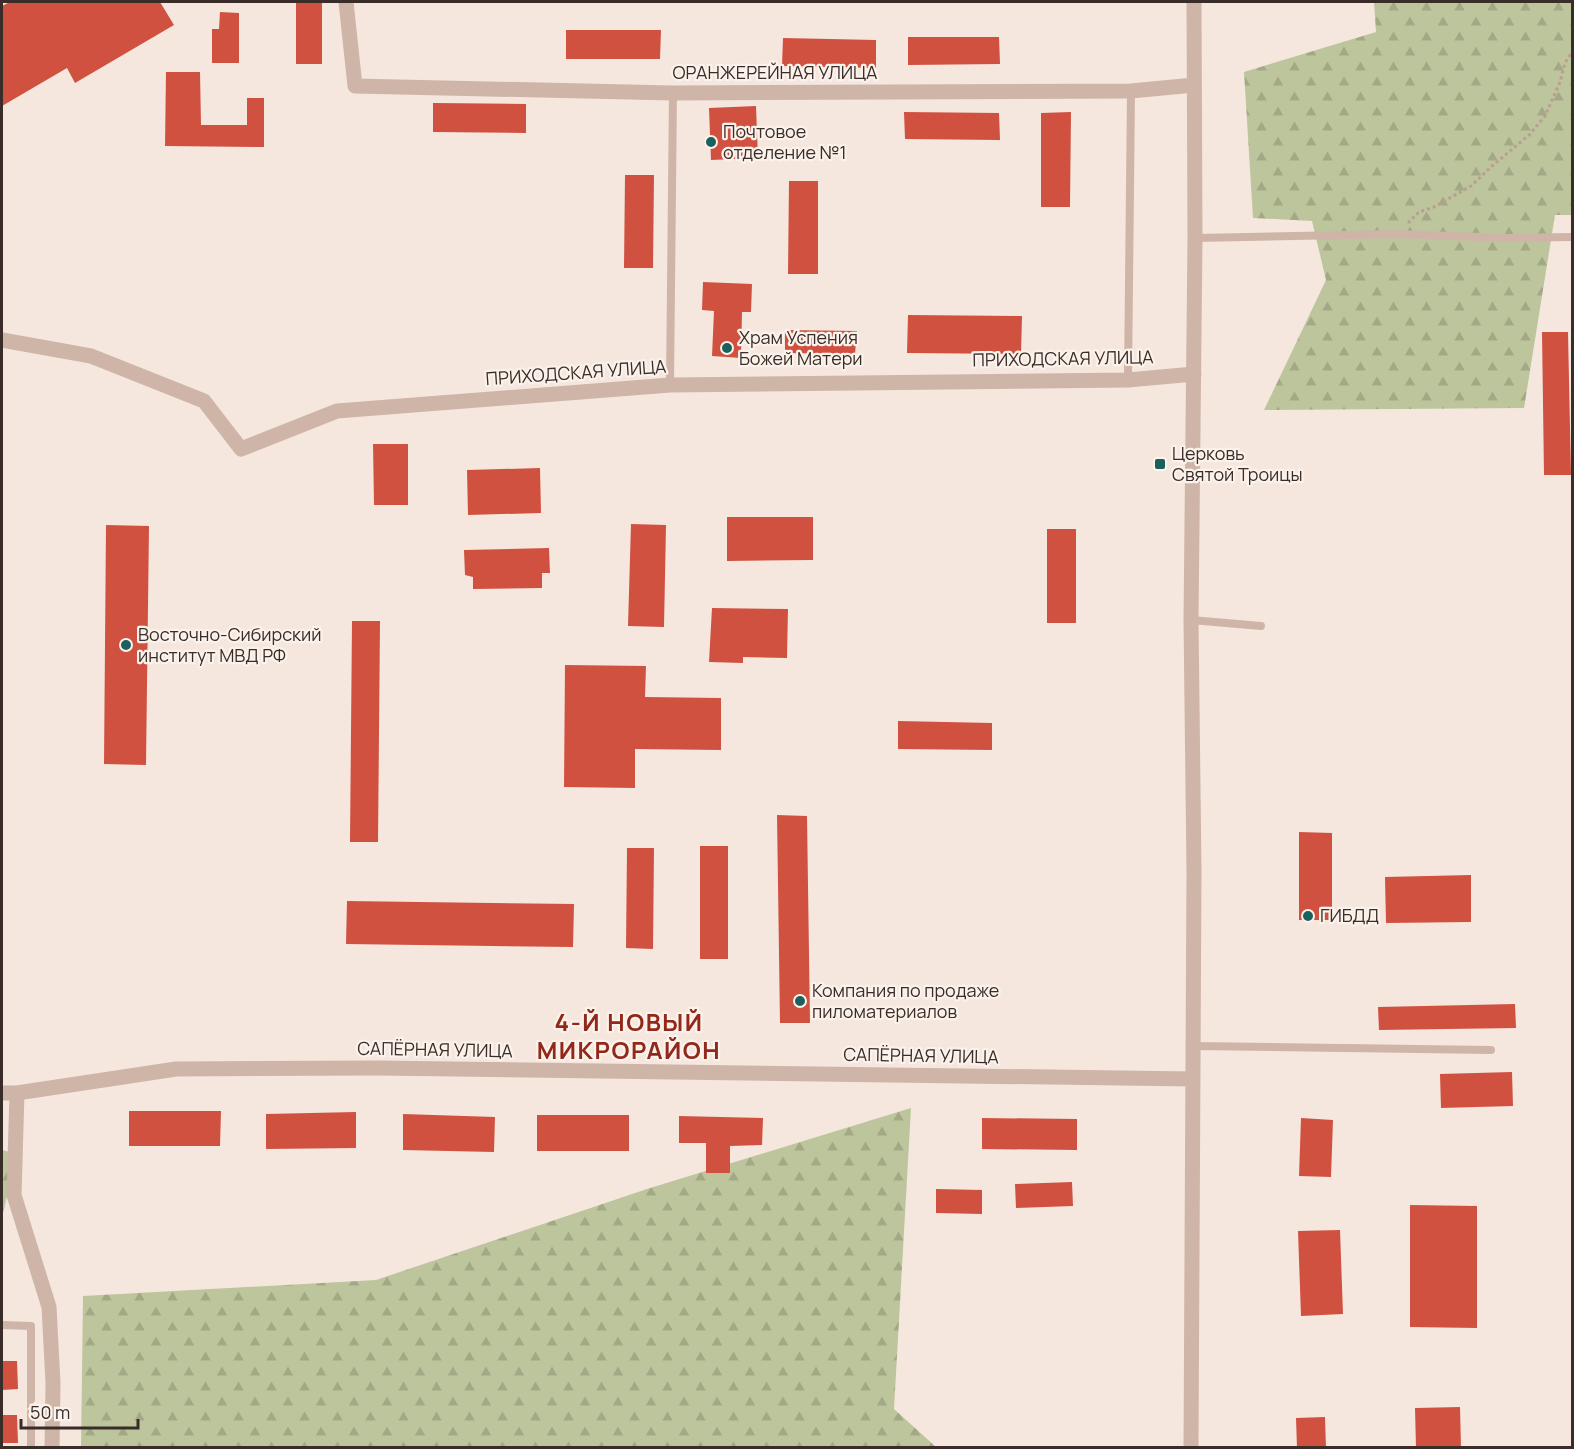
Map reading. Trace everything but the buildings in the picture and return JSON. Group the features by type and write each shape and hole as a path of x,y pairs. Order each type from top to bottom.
{"street":[{"name":"ОРАНЖЕРЕЙНАЯ УЛИЦА","path":"346,2 356,86 673,93 1131,91 1194,85"},
{"path":"1191,1448 1194,871 1191,620 1195,238 1194,2"},
{"name":"ПРИХОДСКАЯ УЛИЦА","path":"2,340 92,356 204,401 241,449 338,411 670,385 1128,380 1194,374"},
{"name":"САПЁРНАЯ УЛИЦА","path":"2,1093 17,1093 176,1069 378,1068 1193,1079"},
{"path":"17,1093 14,1195 49,1307 53,1383 52,1448"}],"lane":[{"path":"1128,380 1131,91"},
{"path":"670,385 673,93"},
{"path":"1195,238 1395,234 1510,238 1572,237"},
{"path":"1191,620 1261,626"},
{"path":"1193,1046 1491,1050"},
{"path":"2,1325 31,1326 31,1448"}],"path":[{"path":"1395,234 1419,212 1434,207 1471,186 1529,135 1545,116 1560,82 1565,63 1572,52"}],"green space":[{"path":"1374,2 1572,2 1572,215 1555,215 1524,408 1264,410 1326,280 1312,221 1253,218 1244,72 1376,32"},
{"path":"911,1108 894,1409 936,1447 81,1448 83,1296 376,1280 647,1189"},
{"path":"2,1150 17,1154 2,1217"}],"place":[{"name":"Почтовое отделение №1","path":"711,142"},
{"name":"Храм Успения Божей Матери","path":"727,348"},
{"name":"Церковь Святой Троицы","path":"1160,464"},
{"name":"Восточно-Сибирский институт МВД РФ","path":"126,645"},
{"name":"ГИБДД","path":"1308,916"},
{"name":"Компания по продаже пиломатериалов","path":"800,1001"}],"district":[{"name":"4-Й НОВЫЙ МИКРОРАЙОН","path":"629,1037"}]}
